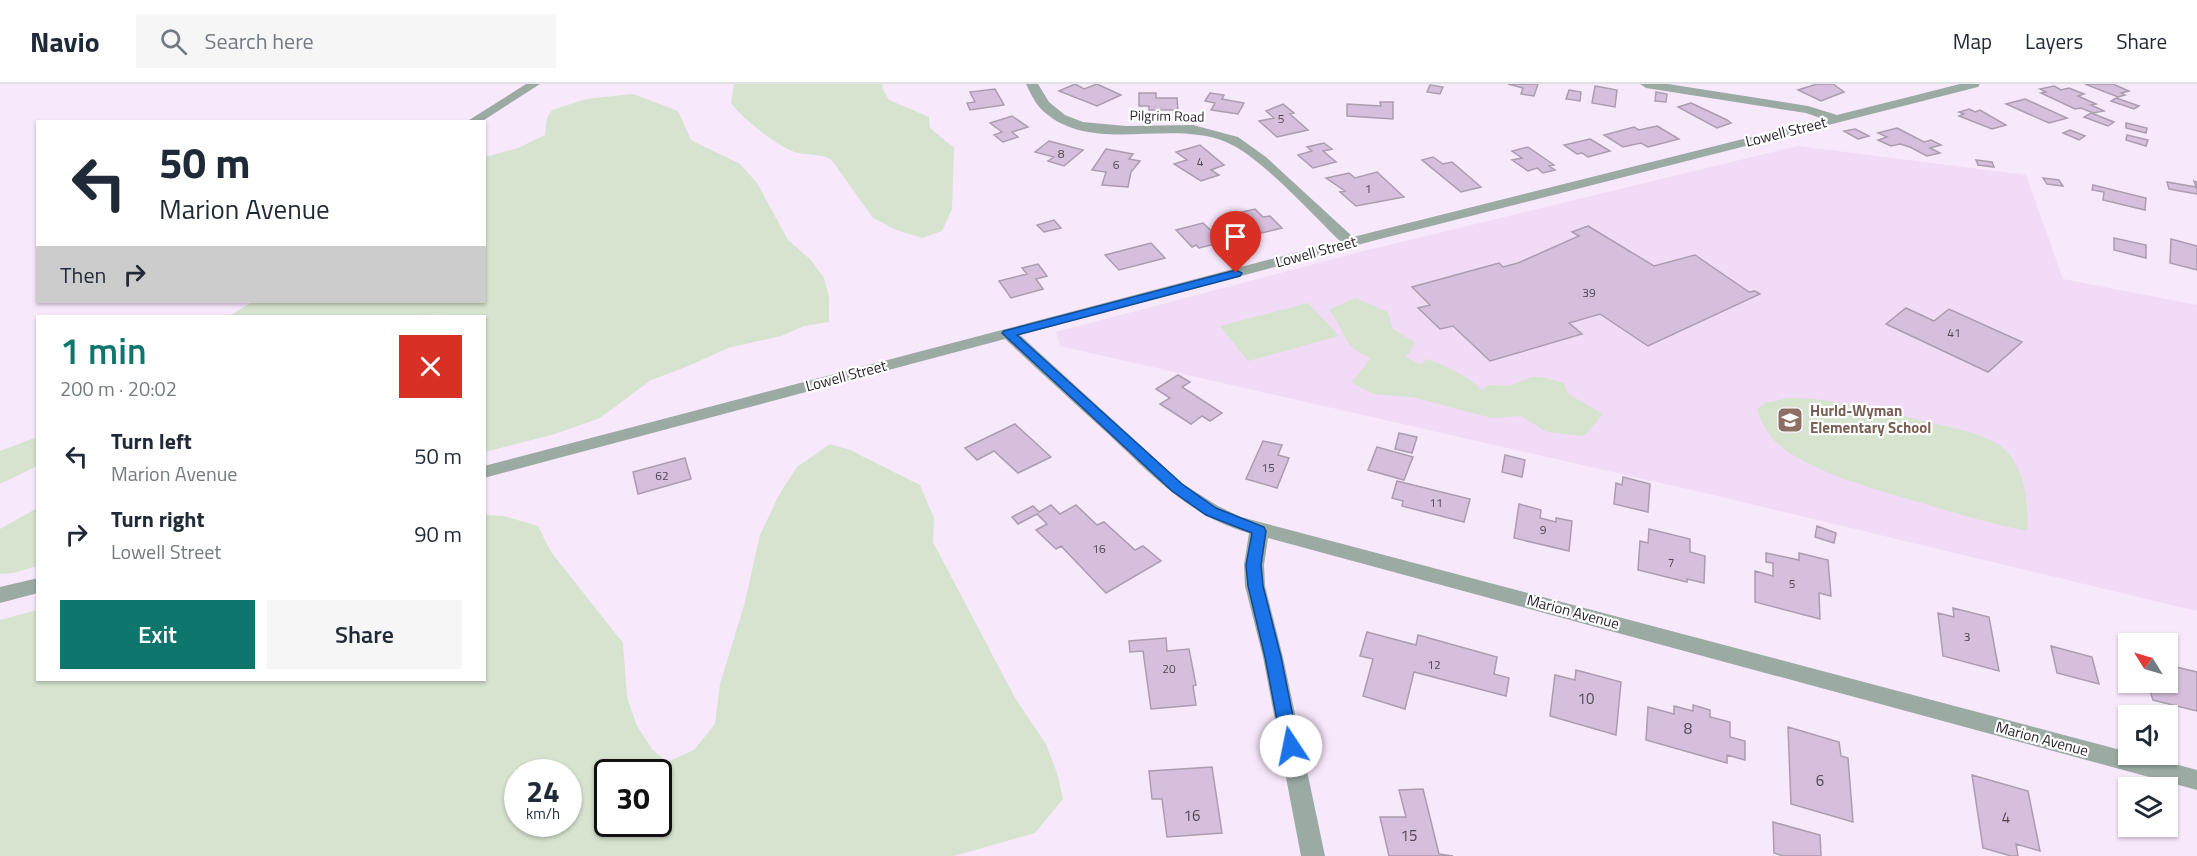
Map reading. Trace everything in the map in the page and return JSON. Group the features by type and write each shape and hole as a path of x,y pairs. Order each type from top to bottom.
{"street":[{"path":"475,120 534,84"},
{"name":"Pilgrim Road","path":"1032,84 1039,98 1050,110 1081,125 1117,130 1195,130 1236,142 1260,158 1351,243"},
{"path":"1646,84 1808,110 1837,119"},
{"name":"Lowell Street","path":"486,471 1351,243 1974,84"},
{"name":"Marion Avenue","path":"1008,333 1177,488 1211,511 1259,531 1456,580 2197,780"},
{"path":"1259,531 1254,565 1255,586 1273,657 1313,856"},
{"path":"0,595 36,586"}],"shaded area":[{"name":"Hurld-Wyman Elementary School","path":"1798,146 2026,175 2063,279 2197,305 2197,611 1705,493 1060,346 1056,332 1360,252"}],"green space":[{"path":"734,84 883,84 882,88 889,100 929,117 930,128 954,148 952,209 942,231 922,238 896,230 873,218 831,159 798,153 781,146 744,117 731,103"},
{"path":"633,94 678,111 691,140 740,164 757,183 788,240 811,260 824,278 829,297 829,322 804,326 781,336 728,348 651,380 600,418 555,434 486,452 486,315 231,315 250,303 486,303 486,157 518,148 545,135 547,118 552,110 586,99"},
{"path":"1355,298 1388,312 1393,329 1415,342 1409,354 1404,356 1421,365 1426,359 1442,365 1463,375 1482,390 1489,385 1509,386 1532,377 1564,383 1568,394 1603,414 1584,436 1547,432 1521,416 1492,418 1412,397 1373,394 1352,382 1371,358 1361,354 1349,344 1329,310"},
{"path":"1308,303 1339,336 1248,361 1220,326"},
{"path":"1788,398 1824,400 1878,410 1970,432 1997,444 2011,457 2021,476 2026,499 2027,531 1876,489 1805,462 1774,440 1765,428 1757,409 1765,403"},
{"path":"36,437 36,466 0,484 0,451"},
{"path":"830,444 850,450 920,485 934,518 933,542 1015,698 1046,744 1057,773 1063,799 1035,833 954,856 0,856 0,620 36,610 36,681 486,681 486,515 504,516 538,526 551,552 623,643 627,697 637,726 652,749 664,759 594,759 594,837 672,837 672,760 694,750 715,724 720,684 745,602 760,535 780,493 797,467"},
{"path":"36,509 36,566 14,573 0,574 0,529"}],"building":[{"path":"1075,84 1084,89 1097,84 1121,95 1097,106 1059,91"},
{"path":"1508,84 1538,84 1534,96 1521,94 1523,88"},
{"path":"1817,84 1833,84 1844,92 1821,101 1798,90"},
{"path":"2085,84 2113,84 2129,91 2121,93 2125,95 2118,97"},
{"path":"1430,85 1443,87 1440,94 1427,92"},
{"path":"1595,86 1617,90 1615,107 1592,103"},
{"path":"2054,86 2061,90 2069,88 2084,94 2078,96 2096,104 2091,105 2104,111 2093,113 2081,108 2075,109 2041,93 2046,92 2040,89"},
{"path":"995,89 1004,105 970,110 967,103 975,102 970,92"},
{"path":"1569,90 1581,92 1580,101 1566,99"},
{"path":"1656,92 1667,94 1666,102 1655,101"},
{"path":"1139,93 1156,93 1156,98 1177,98 1178,110 1149,110 1149,106 1139,106"},
{"path":"1210,93 1224,95 1222,99 1244,103 1238,114 1211,110 1215,103 1205,101"},
{"path":"2116,98 2139,106 2134,109 2111,101"},
{"path":"2025,99 2067,118 2049,123 2006,104"},
{"path":"1380,102 1393,102 1393,119 1347,116 1347,104 1381,106"},
{"path":"1691,103 1731,123 1717,128 1678,107"},
{"path":"1283,104 1294,113 1290,114 1308,130 1277,137 1259,121 1274,118 1266,111"},
{"path":"1969,109 1975,112 1980,110 2006,125 1992,129 1959,116 1964,114 1959,112"},
{"path":"2091,113 2114,122 2108,126 2084,117"},
{"path":"1012,116 1028,127 1012,132 1018,137 1003,142 994,135 1002,132 990,123"},
{"path":"2126,123 2147,128 2146,133 2126,128"},
{"path":"1657,126 1679,139 1648,147 1641,143 1623,147 1604,135 1634,127 1639,130"},
{"path":"1897,128 1924,142 1931,140 1941,145 1930,148 1940,153 1927,156 1910,147 1900,144 1891,146 1878,140 1887,137 1878,133"},
{"path":"1855,129 1869,136 1858,139 1844,131"},
{"path":"2070,130 2085,136 2079,140 2063,133"},
{"path":"2127,135 2148,140 2146,146 2126,140"},
{"path":"1590,139 1610,151 1588,157 1582,153 1577,154 1564,145"},
{"path":"1049,141 1083,150 1064,166 1048,161 1054,157 1035,152"},
{"path":"1324,143 1332,149 1323,151 1336,162 1313,168 1298,155 1312,151 1307,147"},
{"path":"1200,145 1224,165 1211,170 1219,175 1201,181 1174,164 1187,160 1176,152"},
{"path":"1528,147 1554,165 1549,166 1555,170 1543,173 1537,168 1528,171 1512,160 1522,158 1512,151"},
{"path":"1106,149 1133,154 1129,159 1140,161 1131,172 1128,187 1102,185 1106,172 1092,170"},
{"path":"1433,157 1443,164 1452,162 1481,187 1461,192 1422,160"},
{"path":"1976,160 1992,162 1994,167 1978,165"},
{"path":"1377,172 1404,197 1356,206 1340,192 1345,191 1326,178 1349,173 1355,178"},
{"path":"2043,178 2059,180 2063,186 2047,184"},
{"path":"2194,181 2197,182 2197,194 2169,189 2167,182 2196,187"},
{"path":"2093,185 2146,198 2145,210 2103,200 2104,192 2092,190"},
{"path":"1255,209 1263,217 1270,216 1282,228 1258,234 1238,213"},
{"path":"1054,220 1061,228 1044,232 1037,225"},
{"path":"1203,223 1223,242 1199,248 1196,245 1192,247 1176,230"},
{"path":"1588,226 1654,266 1695,255 1749,292 1755,291 1760,294 1648,346 1600,314 1569,323 1582,334 1490,361 1453,326 1440,329 1418,308 1430,305 1412,287 1499,263 1503,267 1518,263 1579,236 1572,232"},
{"path":"2114,238 2146,245 2146,258 2114,250"},
{"path":"2171,239 2197,246 2197,270 2170,263"},
{"path":"1151,243 1165,258 1119,270 1105,255"},
{"path":"1038,264 1047,276 1036,279 1043,289 1011,298 999,281 1027,274 1022,268"},
{"path":"1906,308 1934,321 1949,309 2022,342 1988,372 1886,324"},
{"path":"1178,375 1190,382 1182,387 1222,413 1210,421 1202,416 1191,424 1160,404 1170,398 1156,389"},
{"path":"1015,424 1051,457 1018,473 994,451 977,460 965,448"},
{"path":"1399,433 1417,437 1412,453 1395,449"},
{"path":"1263,441 1282,445 1278,455 1289,458 1277,488 1246,479"},
{"path":"1377,447 1413,457 1404,480 1368,470"},
{"path":"1505,455 1525,460 1522,477 1502,472"},
{"path":"685,458 691,479 638,494 633,472"},
{"path":"1623,477 1650,484 1648,512 1614,504 1616,483 1622,485"},
{"path":"1397,481 1470,499 1464,522 1402,506 1403,501 1392,498"},
{"path":"1519,504 1541,510 1540,518 1556,522 1556,518 1572,521 1569,551 1514,538"},
{"path":"1051,505 1060,514 1076,505 1097,525 1104,522 1135,550 1143,546 1161,561 1106,593 1061,546 1056,549 1036,530 1047,524 1037,514 1018,524 1012,517 1033,506 1039,512"},
{"path":"1817,526 1836,533 1834,543 1815,537"},
{"path":"1649,529 1690,539 1690,552 1705,556 1704,583 1687,579 1687,582 1638,570 1640,541 1648,543"},
{"path":"1766,553 1799,560 1799,553 1828,560 1831,596 1819,593 1820,619 1755,602 1755,571 1773,576 1773,563 1766,562"},
{"path":"1953,608 1989,617 1999,671 1943,656 1938,613 1954,617"},
{"path":"1367,632 1416,645 1418,635 1497,657 1494,674 1509,678 1506,696 1414,672 1405,709 1363,696 1373,659 1360,656"},
{"path":"1166,638 1167,651 1189,649 1196,685 1193,686 1196,705 1151,709 1143,651 1130,652 1129,641"},
{"path":"2051,646 2092,657 2099,684 2057,673"},
{"path":"2178,667 2197,672 2197,711 2153,700 2151,693 2178,693"},
{"path":"1576,670 1621,682 1616,735 1550,716 1555,675 1575,680"},
{"path":"1693,705 1710,710 1710,717 1730,722 1730,737 1745,741 1745,760 1727,755 1727,763 1646,740 1648,707 1674,714 1674,706 1693,711"},
{"path":"1788,727 1839,742 1841,756 1848,758 1853,822 1791,804"},
{"path":"1212,767 1222,833 1167,837 1162,799 1152,799 1149,771"},
{"path":"1972,775 2028,791 2040,851 2016,844 2018,856 2011,856 1983,848"},
{"path":"1423,789 1439,854 1453,856 1389,856 1380,817 1406,817 1399,790"},
{"path":"1773,822 1820,835 1821,856 1783,856 1774,853"}],"place":[{"name":"Hurld-Wyman Elementary School","path":"1790,420"}],"route":[{"path":"1236,273 1008,333 1177,488 1211,511 1259,531 1254,565 1255,586 1273,657 1291,746"}]}
